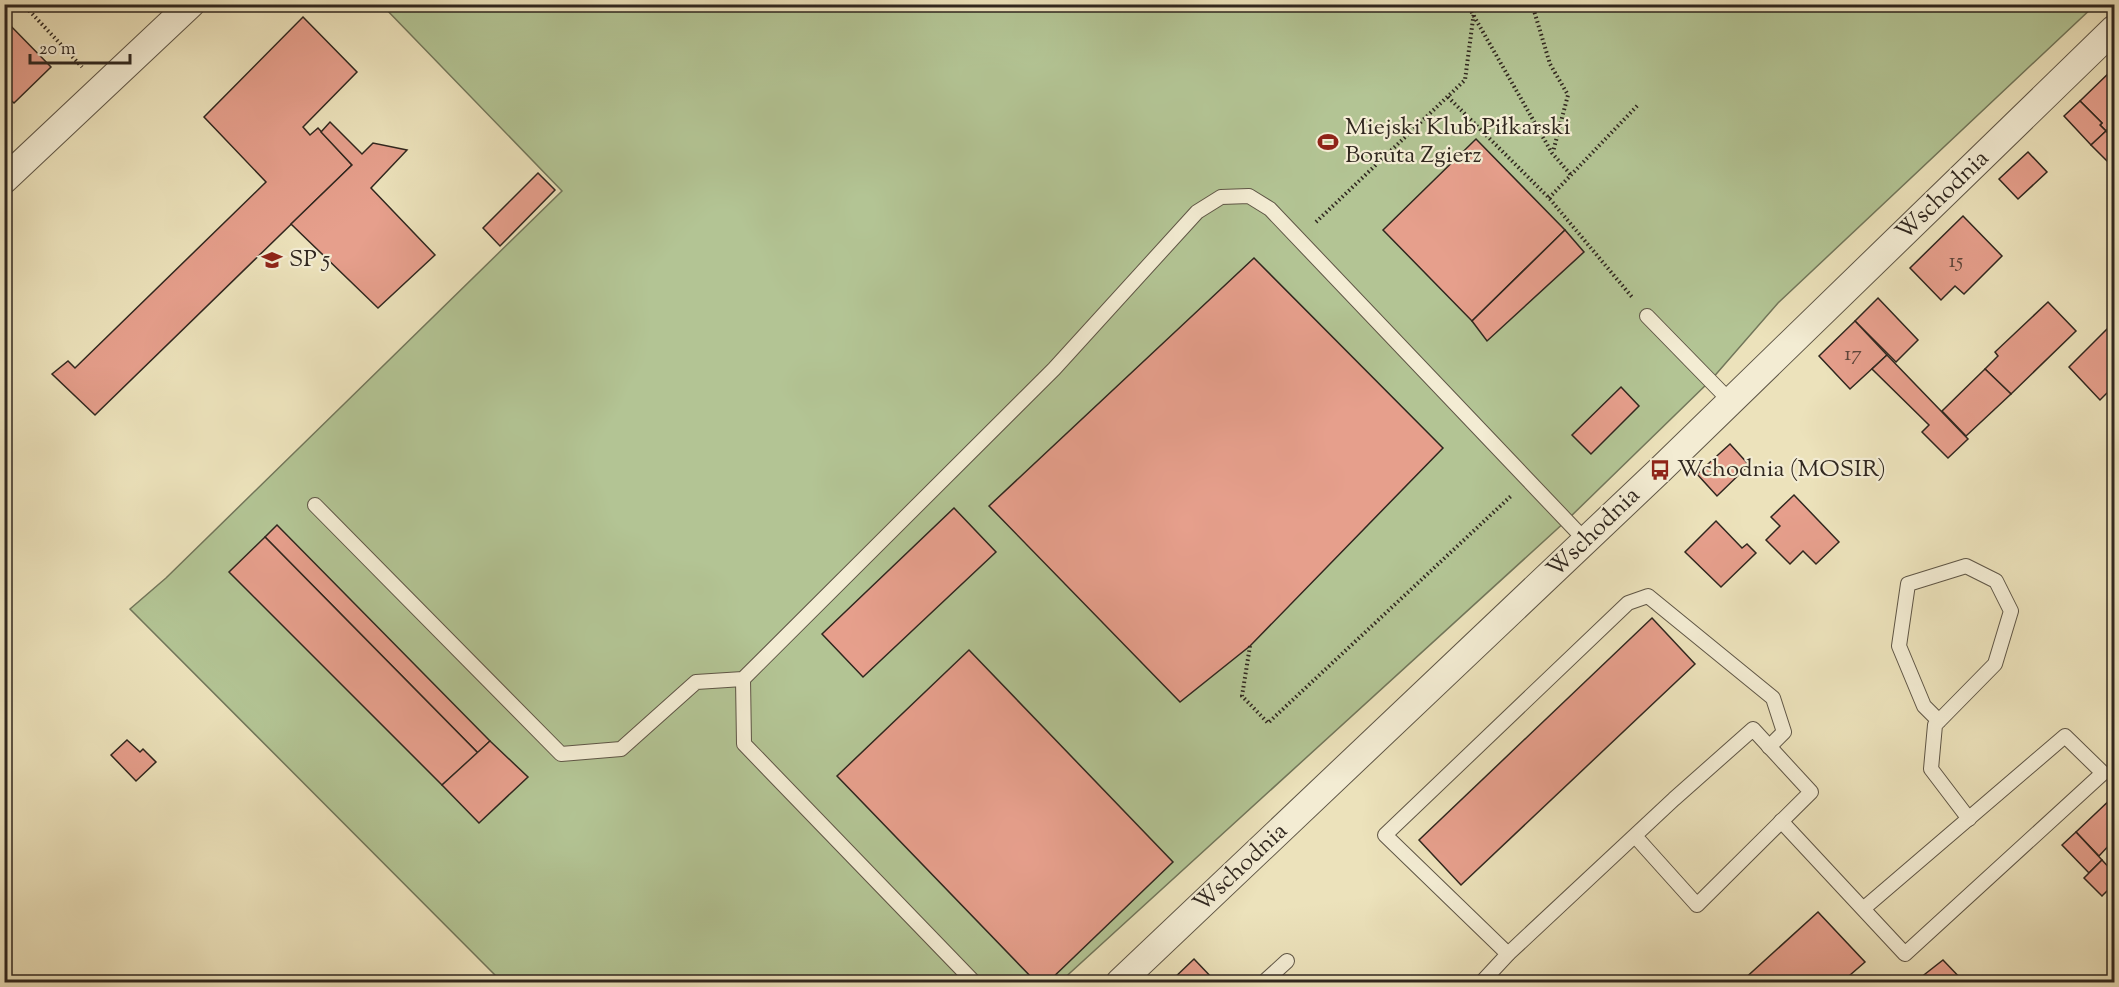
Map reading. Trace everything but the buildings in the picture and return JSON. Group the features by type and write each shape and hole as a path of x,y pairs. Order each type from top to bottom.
{"street":[{"path":"4,180 191,4"},
{"name":"Wschodnia","path":"1120,982 1586,541 2115,29"}],"lane":[{"path":"315,505 561,754 621,749 696,682 744,679 1054,369 1197,212 1221,197 1249,196 1270,208 1586,541"},
{"path":"1647,315 1731,402"},
{"path":"1939,721 1924,706 1899,646 1908,584 1966,566 1996,581 2011,611 1995,664 1939,721 1935,725 1931,769 1969,819"},
{"path":"1508,954 1385,835 1628,603 1648,596 1773,698 1784,732 1769,747"},
{"path":"744,679 744,744 974,982"},
{"path":"1482,982 1508,954 1635,836 1753,729 1810,792 1697,905 1635,836"},
{"path":"1781,821 1863,909 1905,954 2103,773 2065,736 1863,909"},
{"path":"1264,982 1287,961"}],"path":[{"path":"23,4 84,69"},
{"path":"1467,4 1552,153 1571,175"},
{"path":"1298,239 1465,80 1475,4"},
{"path":"1532,4 1550,64 1568,95 1552,153"},
{"path":"1448,97 1549,198 1647,315"},
{"path":"1549,198 1638,105"},
{"path":"1250,646 1242,696 1268,723 1529,480"}],"green space":[{"path":"382,5 2095,5 1778,303 1711,380 1567,520 1060,982 502,982 130,609 166,578 562,191"}],"place":[{"name":"Miejski Klub Piłkarski Boruta Zgierz","path":"1328,142"},
{"name":"SP 5","path":"272,260"},
{"name":"Wchodnia (MOSIR)","path":"1660,470"}]}
